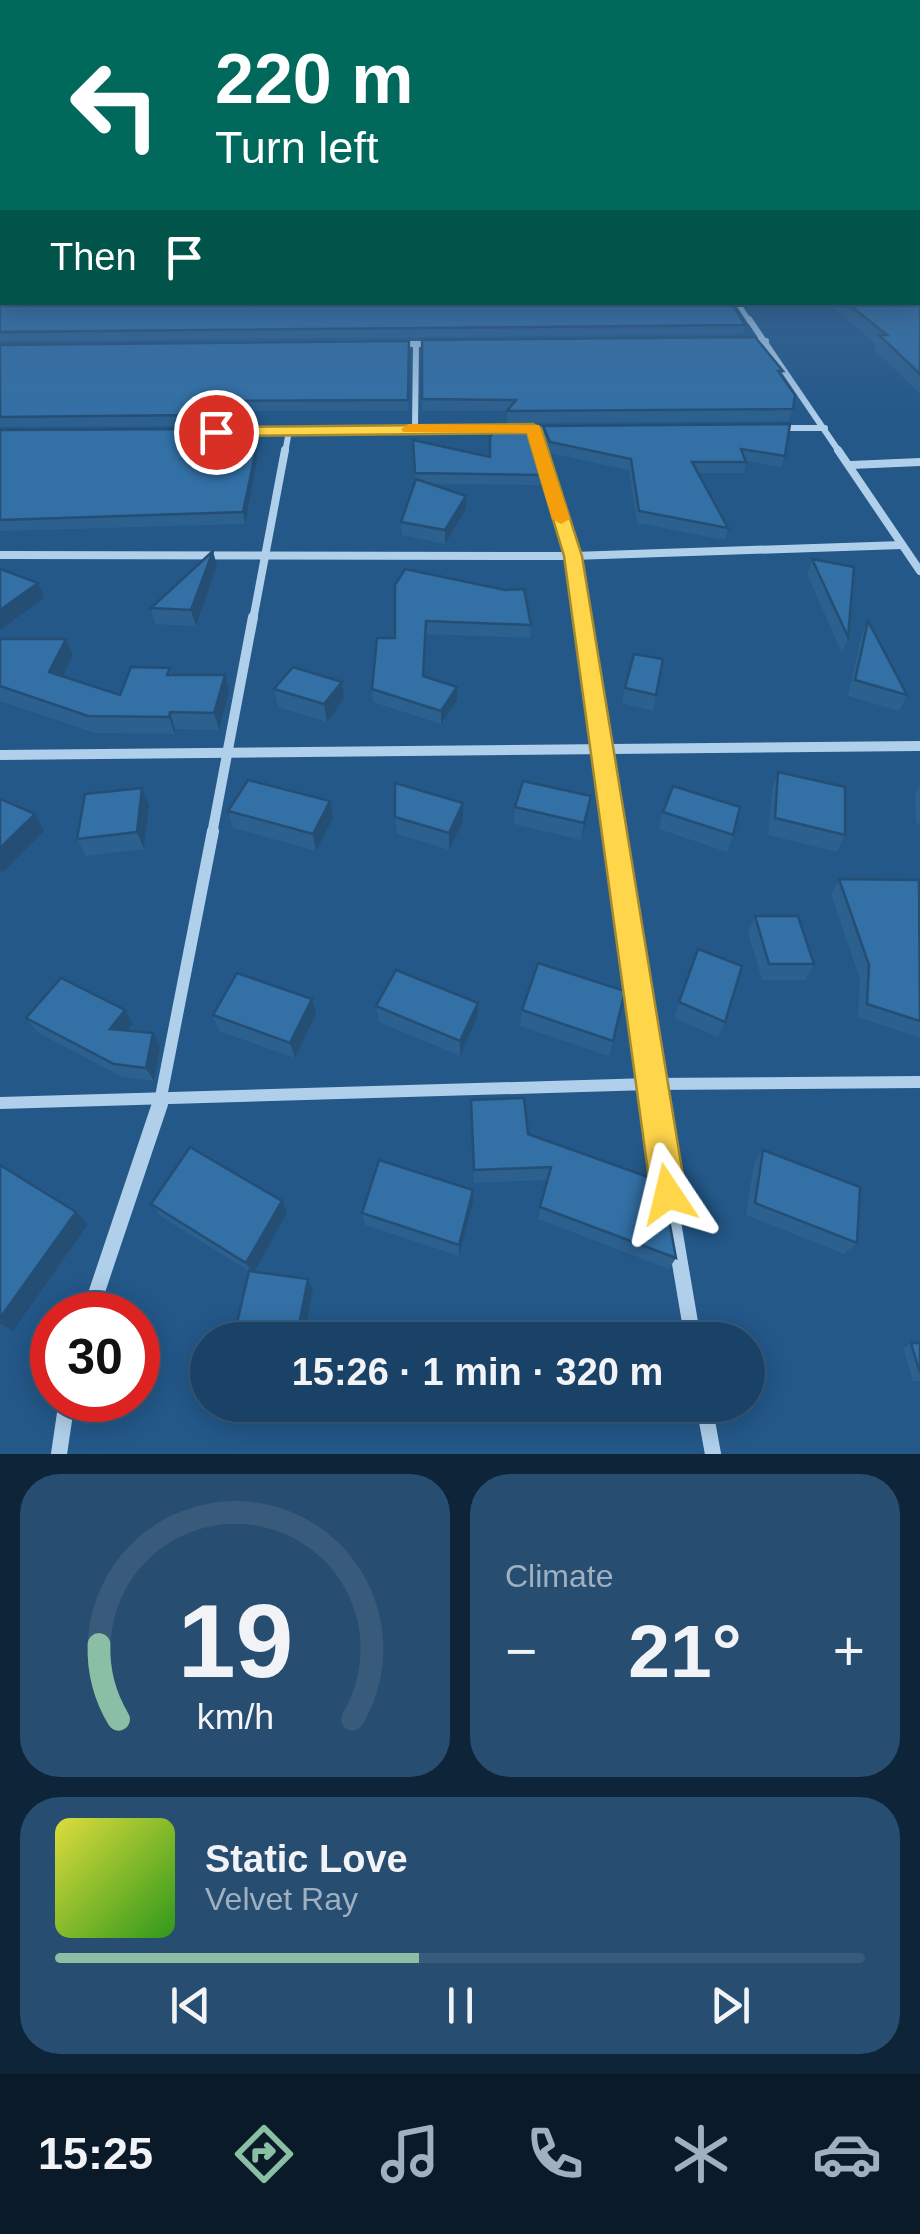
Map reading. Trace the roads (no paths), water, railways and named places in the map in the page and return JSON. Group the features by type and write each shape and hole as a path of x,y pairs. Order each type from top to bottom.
{"street":[{"path":"740,305 920,571"},
{"path":"728,341 766,341"},
{"path":"415,428 416,344"},
{"path":"376,345 435,344"},
{"path":"533,428 573,556 650,1084 691,1322"},
{"path":"173,432 553,428"},
{"path":"766,428 824,428"},
{"path":"97,1292 161,1101 288,431"},
{"path":"851,464 920,462"},
{"path":"0,555 573,556 902,545"},
{"path":"0,755 920,746"},
{"path":"0,1104 650,1084 920,1082"},
{"path":"60,1454 64,1422"},
{"path":"707,1422 713,1454"}]}
